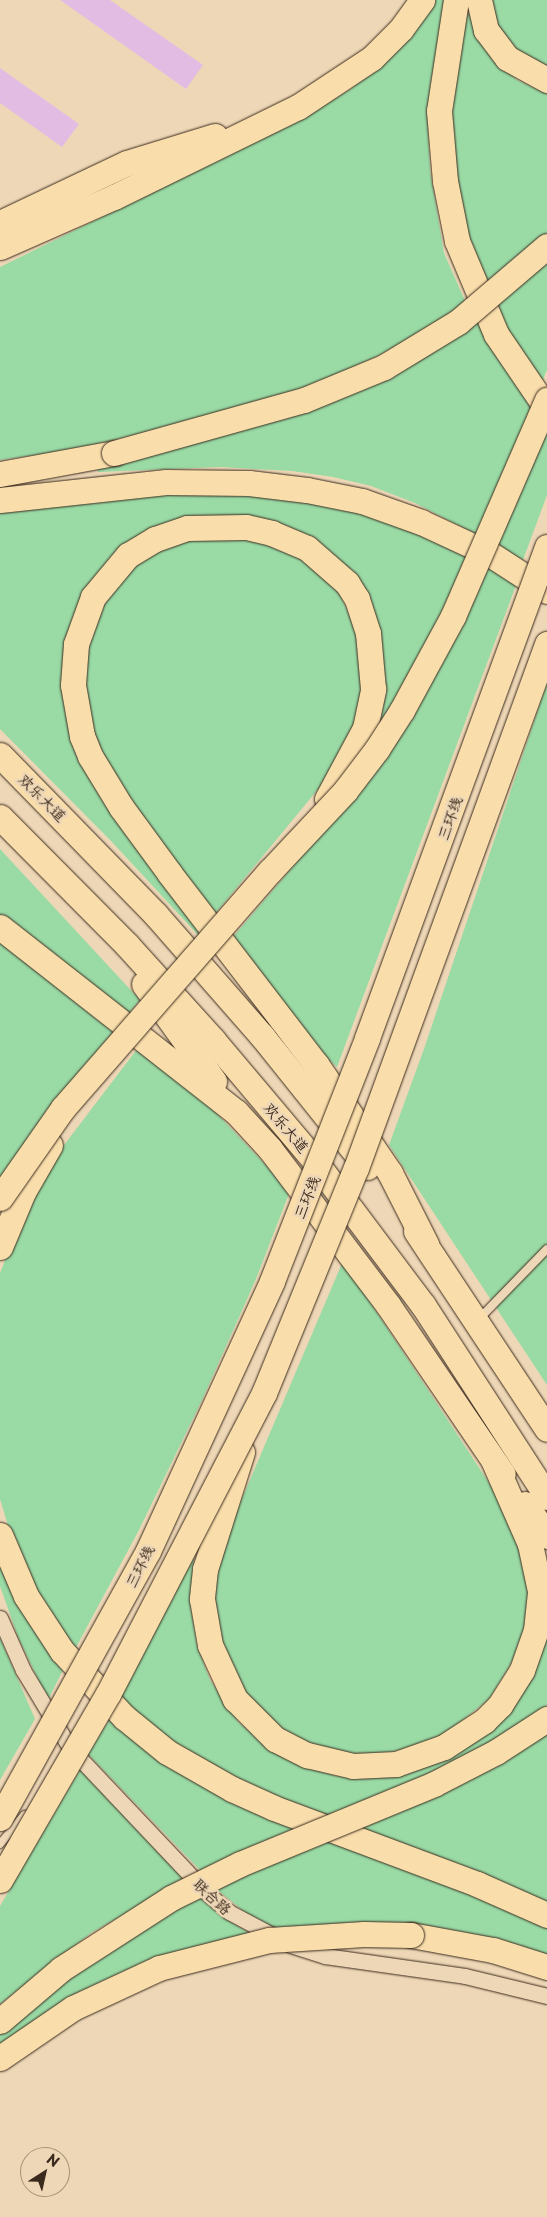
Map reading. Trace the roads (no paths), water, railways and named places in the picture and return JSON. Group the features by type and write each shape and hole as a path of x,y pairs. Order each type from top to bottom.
{"highway":[{"path":"0,255 187,152 265,123 328,89 372,58 401,29 422,0"},
{"path":"456,0 439,111 445,181 457,241 496,334 547,409"},
{"path":"479,0 486,30 496,45 520,68 547,80"},
{"path":"0,223 127,163 187,152"},
{"path":"0,246 81,212"},
{"path":"0,474 114,453 304,400 384,367 458,322 547,246"},
{"path":"0,1198 49,1125 305,832 345,791 377,749 432,660 547,400"},
{"path":"0,500 166,482 249,483 307,490 362,501 421,522 490,554 547,591"},
{"path":"305,832 355,752 365,728 373,689 372,653 357,599 334,570 306,548 272,533 221,525 187,528 142,546 116,567 93,597 80,629 74,668 76,710 82,736 103,779 170,874 316,1064 390,1173 426,1244"},
{"name":"三环线","path":"0,1818 148,1551 272,1281 363,1048 547,547"},
{"path":"494,1462 535,1561 539,1616 522,1670 500,1705 484,1721 444,1747 415,1759 376,1767 327,1762 275,1739 235,1699 221,1674 203,1620 205,1569 228,1491 264,1393 356,1168 547,644"},
{"name":"欢乐大道","path":"0,755 156,916 262,1036 426,1244 547,1429"},
{"name":"欢乐大道","path":"0,818 127,945 213,1040 314,1160 423,1305 547,1497"},
{"path":"0,927 236,1112"},
{"path":"127,945 140,978 236,1112 270,1149 388,1305 494,1462 547,1536"},
{"path":"0,1247 36,1168 121,1042"},
{"path":"0,1880 112,1685 264,1393"},
{"path":"0,1535 26,1596 62,1651 124,1717 167,1752 232,1789 274,1808 477,1884 547,1915"},
{"path":"0,2021 61,1969 171,1898 240,1864 434,1784 496,1752 547,1719"},
{"path":"0,2058 73,2008 159,1968 269,1940 364,1934 412,1935 485,1948 547,1967"}],"street":[{"name":"联合路","path":"0,1618 23,1670 70,1748 209,1895 229,1912 264,1933 325,1956 465,1976 547,1996"}],"lane":[{"path":"476,1321 547,1250"},
{"path":"55,1764 70,1748"},
{"path":"0,1844 28,1810"}]}
